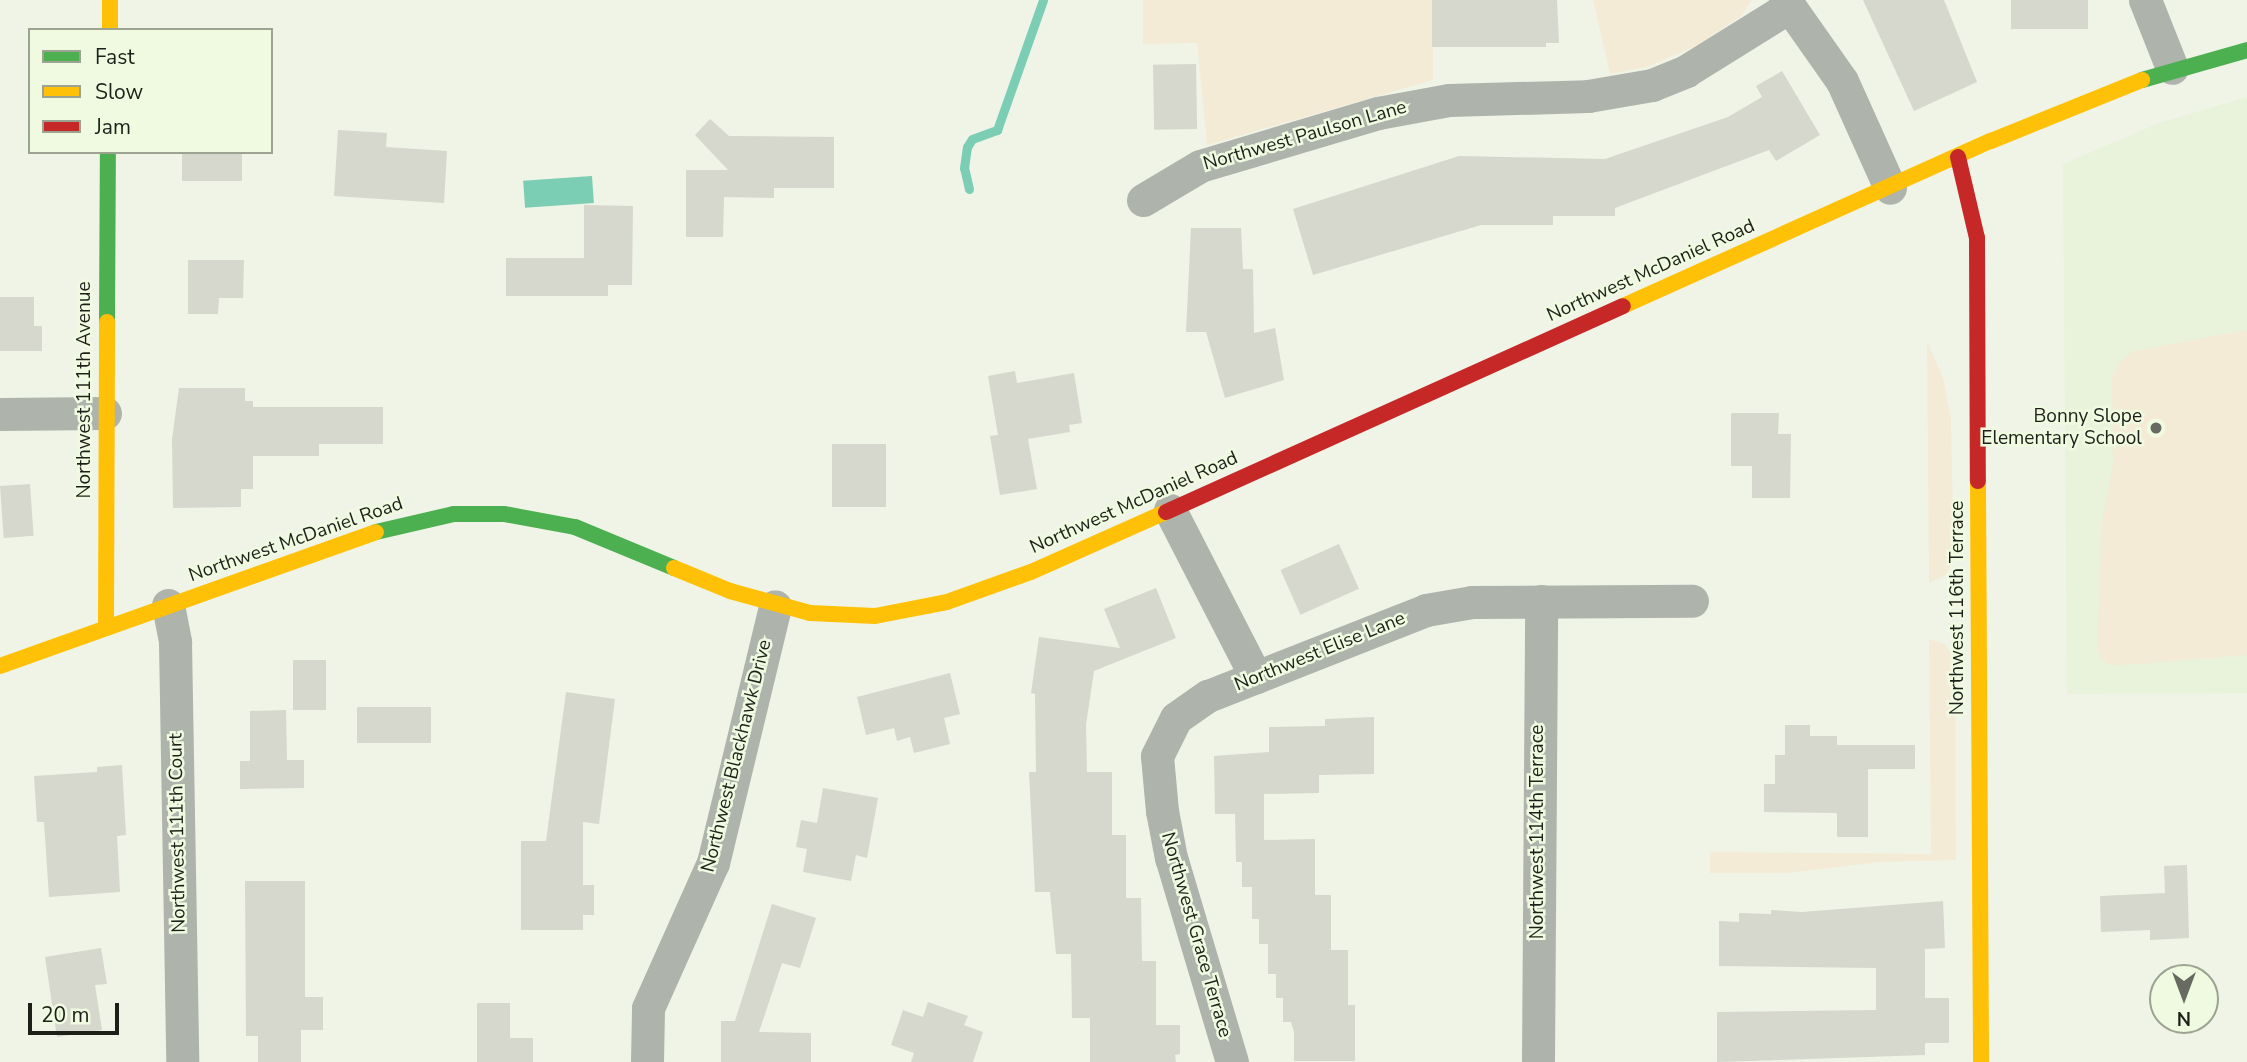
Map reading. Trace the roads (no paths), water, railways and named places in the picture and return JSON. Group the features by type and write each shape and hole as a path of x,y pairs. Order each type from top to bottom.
{"street":[{"path":"110,0 110,28"},
{"path":"2145,0 2172,68"},
{"path":"1787,3 1842,81 1890,188"},
{"name":"Northwest Paulson Lane","path":"1143,200 1200,166 1405,107 1488,97 1588,96 1652,85 1686,71 1787,3"},
{"name":"Northwest McDaniel Road","path":"0,666 391,527 479,513 530,517 575,527 775,606 875,616 934,605 996,586 1170,510 1958,156 2172,68 2247,50"},
{"name":"Northwest 111th Avenue","path":"106,628 108,154"},
{"name":"Northwest 116th Terrace","path":"1958,156 1977,238 1982,1062"},
{"path":"0,414 105,413"},
{"path":"1170,510 1256,677"},
{"name":"Northwest 114th Terrace","path":"1538,1062 1541,601"},
{"name":"Northwest Elise Lane","path":"1170,727 1198,701 1426,610 1472,602 1692,601"},
{"name":"Northwest 111th Court","path":"168,606 175,642 182,1062"},
{"name":"Northwest Blackhawk Drive","path":"647,1062 648,1008 712,863 775,606"},
{"name":"Northwest Grace Terrace","path":"1170,727 1157,755 1162,811 1171,858 1232,1062"}],"waterway":[{"path":"969,189 964,168 967,147 972,139 997,130 1043,0"}],"place":[{"name":"Bonny Slope Elementary School","path":"2156,428"}]}
